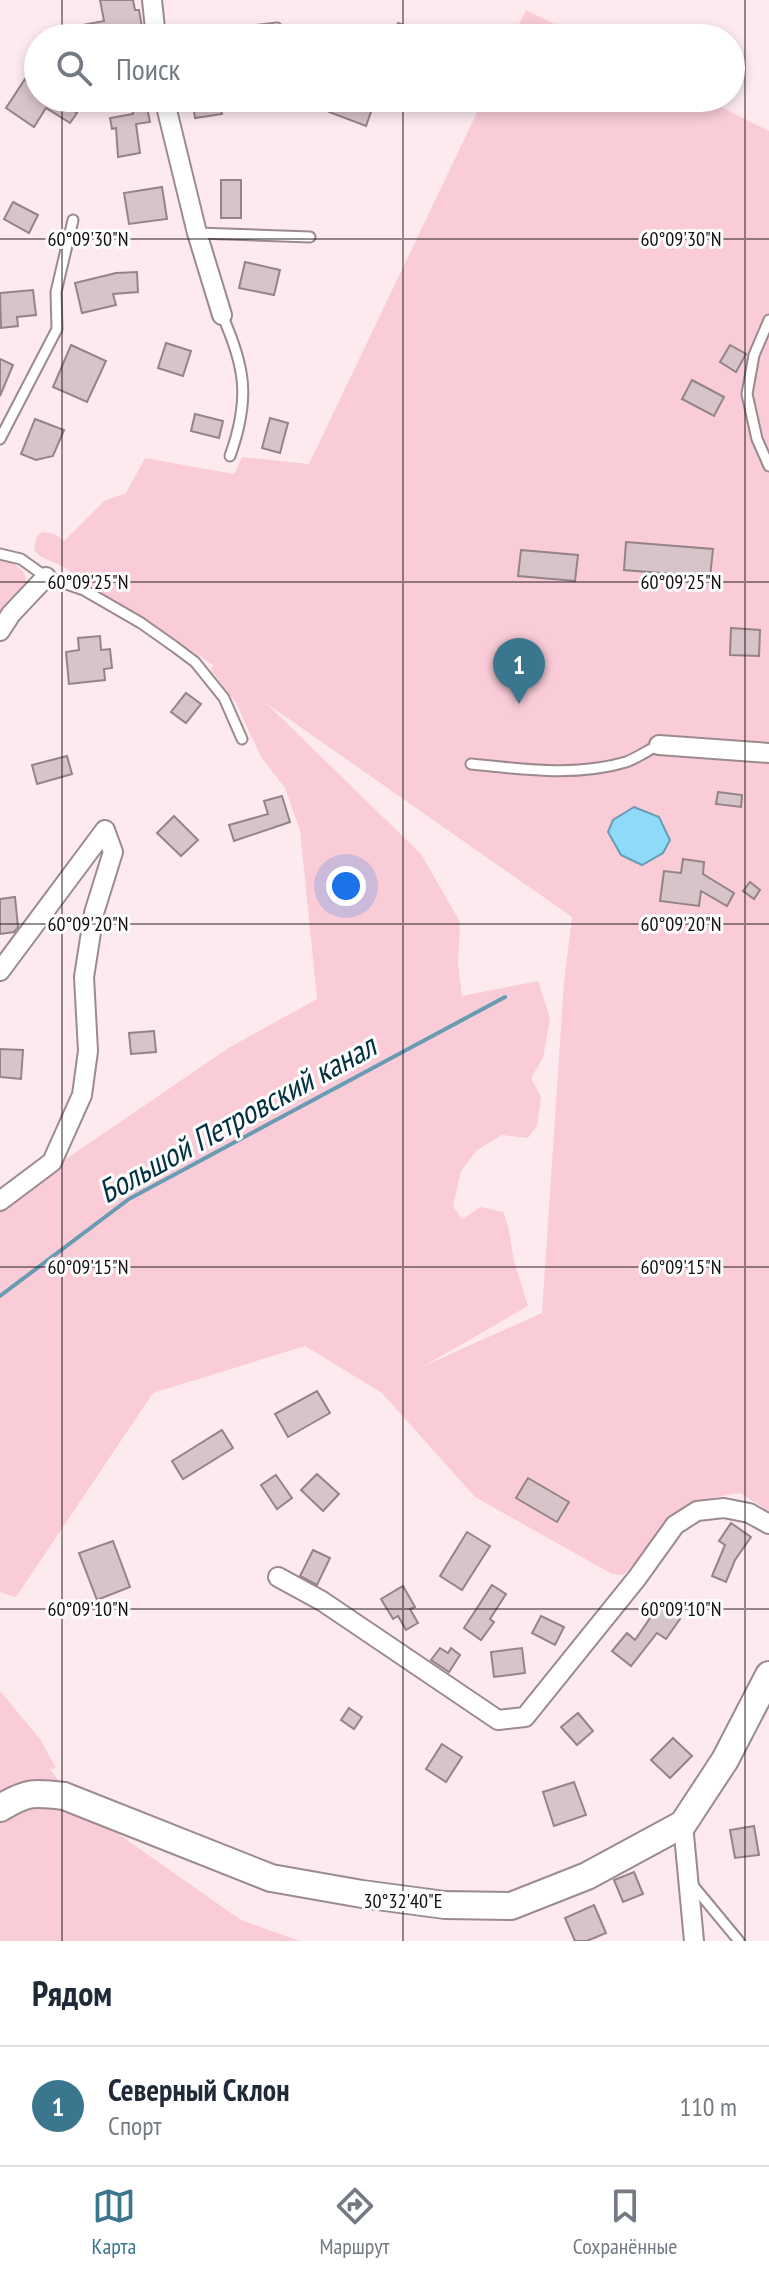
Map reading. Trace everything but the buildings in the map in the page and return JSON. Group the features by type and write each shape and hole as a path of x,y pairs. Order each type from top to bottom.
{"street":[{"path":"152,0 155,24"},
{"path":"167,112 197,233 222,315"},
{"path":"0,631 11,614 46,577"},
{"path":"659,745 769,753"},
{"path":"0,971 105,830 113,852 94,913 84,977 88,1051 82,1095 52,1162 0,1201"},
{"path":"278,1577 322,1601 498,1720 525,1717 637,1578 675,1525 697,1511 724,1508 749,1513 769,1524"},
{"path":"0,1808 22,1795 64,1796 271,1878 445,1905 511,1906 587,1876 683,1824 725,1760 769,1675"},
{"path":"683,1824 694,1941"}],"lane":[{"path":"0,439 57,329 56,292 73,220"},
{"path":"197,233 310,237"},
{"path":"222,315 243,372 244,398 230,456"},
{"path":"769,320 754,355 747,394 757,439 769,466"},
{"path":"0,554 21,559 46,577 84,590 141,623 195,662 224,698 242,739"},
{"path":"471,764 526,770 586,770 627,761 659,745"},
{"path":"687,1877 739,1941"}],"shaded area":[{"path":"526,10 554,24 519,24"},
{"path":"477,112 731,112 769,131 769,1511 740,1493 694,1501 623,1575 612,1574 475,1497 382,1393 305,1346 153,1393 16,1597 0,1592 0,1204 230,1047 317,999 300,830 285,788 261,757 236,703 211,670 213,665 34,550 37,536 42,532 55,534 64,541 104,501 126,493 145,458 234,474 242,457 309,464","holes":["266,703 572,917 564,982 542,1313 424,1366 528,1306 503,1212 481,1207 462,1219 453,1206 461,1171 477,1150 502,1135 528,1138 537,1126 541,1097 531,1078 543,1058 550,1018 538,981 462,996 458,964 460,922 421,854"]},
{"path":"0,558 14,564 26,579 21,596 0,624"},
{"path":"0,1691 40,1739 56,1768 50,1769 77,1805 241,1920 300,1941 0,1941"}],"water":[{"path":"634,807 659,817 670,840 663,853 642,865 621,855 608,832 613,820"}],"waterway":[{"name":"Большой Петровский канал","path":"0,1296 129,1199 505,997"}],"place":[{"name":"Северный Склон","path":"519,704"}]}
